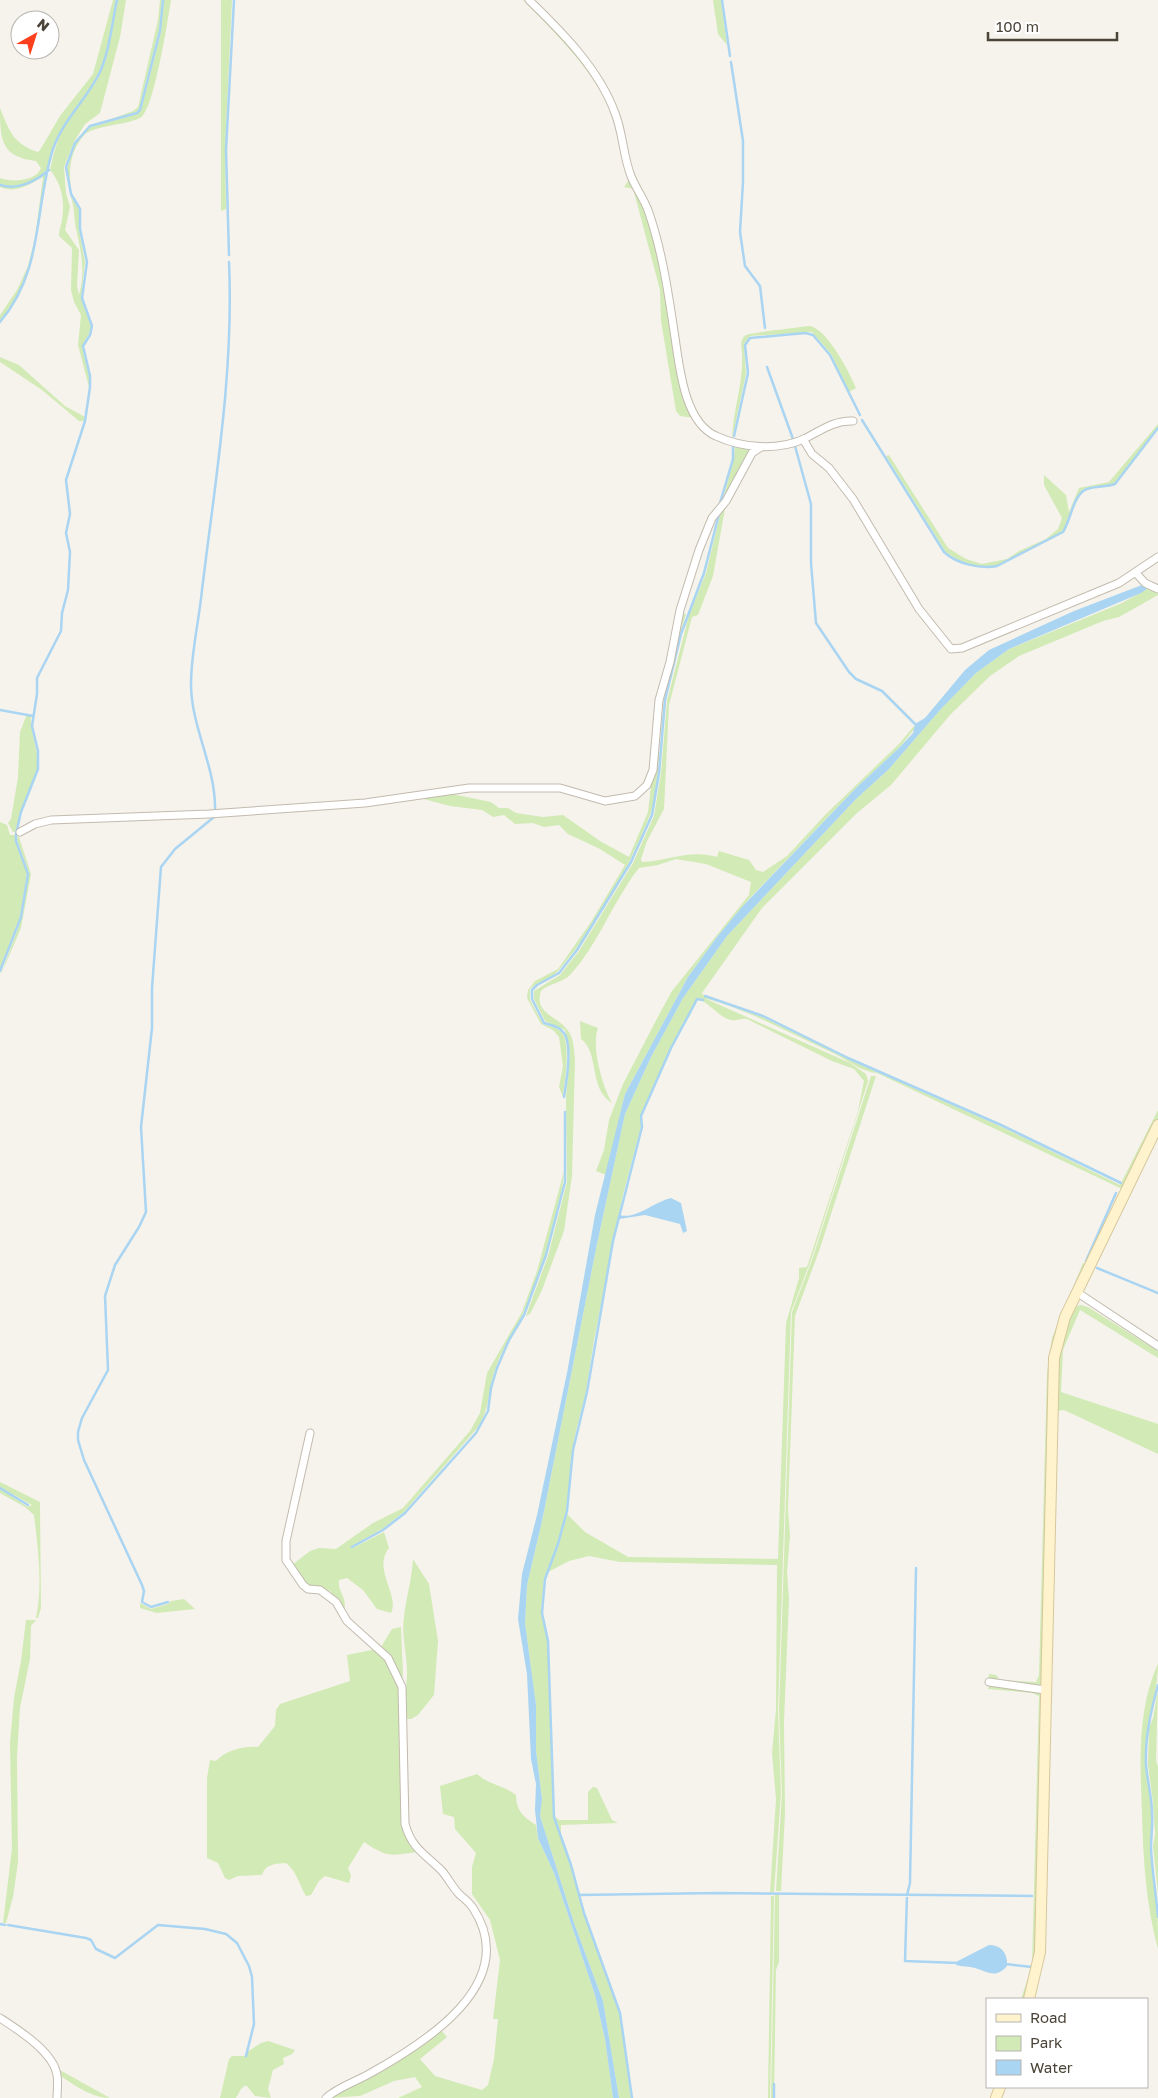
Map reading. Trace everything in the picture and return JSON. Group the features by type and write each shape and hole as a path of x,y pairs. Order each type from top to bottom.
{"street":[{"path":"529,0 576,50 606,93 616,114 630,174 649,211 666,276 679,359 692,410 698,421 716,436 740,444 761,447 803,439 841,420 852,421"},
{"path":"803,439 812,454 830,468 854,498 919,609 951,649 962,648 1086,598 1136,573 1158,557"},
{"path":"20,832 35,824 51,820 209,814 365,803 469,788 560,788 605,801 634,796 647,785 653,770 659,700 670,662 680,610 699,550 712,518 726,501 752,453 761,447"},
{"path":"1136,573 1145,583 1158,589"},
{"path":"1029,1998 1040,1952 1054,1358 1061,1328 1158,1125"},
{"path":"1078,1293 1158,1346"},
{"path":"310,1433 286,1541 286,1560 303,1585 308,1589 320,1590 329,1596 347,1621 388,1658 402,1687 405,1824 408,1834 419,1851 443,1872 473,1907 482,1922 488,1953 473,1992 442,2025 386,2064 326,2098"},
{"path":"989,1682 1045,1690"},
{"path":"0,2018 31,2041 52,2064 57,2076 57,2098"}],"green space":[{"path":"113,0 116,0 102,66 99,74 62,128 53,148 42,193 36,237 31,259 24,281 14,301 0,321 0,315 17,290 28,266 35,238 43,177 17,189 0,187 0,178 5,180 23,180 34,176 41,168 36,161 24,159 9,151 2,138 0,108 9,129 17,140 38,152 60,116 93,74"},
{"path":"118,0 126,0 120,37 100,113 85,124 74,142 64,167 66,193 70,207 65,230 79,250 77,286 79,295 82,280 82,264 70,195 79,210 79,229 85,262 81,298 91,326 82,346 89,376 89,387 78,345 81,315 74,302 71,290 72,248 59,236 63,200 60,187 50,170 55,149 63,129 70,116 95,84 104,64"},
{"path":"160,0 162,0 159,31 139,109 136,112 103,122 133,111 138,107 158,20"},
{"path":"164,0 171,0 164,44 155,83 145,112 140,118 133,121 98,128 85,134 76,148 71,162 72,194 67,168 76,143 82,135 91,127 137,114 141,110 161,32"},
{"path":"221,0 232,0 225,151 226,209 221,211"},
{"path":"523,0 526,0 576,53 606,98 623,142 634,189 624,187 628,181 615,122 595,82 573,53"},
{"path":"713,0 721,0 727,45 718,34"},
{"path":"634,192 637,193 647,212 652,229 695,418 680,416 676,411 661,321 660,290"},
{"path":"810,326 817,329 830,343 849,372 856,388 849,392 831,354 812,332 750,336 744,344 746,374 732,439 741,374 741,345 743,338 749,334"},
{"path":"0,357 19,365 65,406 85,417 84,421 79,421 42,390 0,362"},
{"path":"1158,424 1158,427 1115,483 1087,488 1082,491 1072,507 1063,532 997,566 983,566 962,562 945,551 886,456 889,455 948,548 966,559 982,564 1007,559 1019,551 1046,539 1058,529 1062,518 1044,485 1044,475 1066,495 1069,512 1079,488 1109,482"},
{"path":"735,444 753,449 722,502 734,458"},
{"path":"726,503 713,576 698,615 692,617 669,705 664,809 647,841 641,859 642,862 698,854 717,857 719,851 749,860 756,870 763,872 787,856 826,814 899,744 914,726 915,728 900,747 856,788 750,898 717,937 688,977 625,1094 606,1175 596,1171 604,1150 609,1120 623,1084 672,991 749,895 751,882 706,864 676,859 658,865 639,868 621,894 581,962 568,977 541,991 539,999 544,1010 565,1027 571,1035 574,1045 572,1176 564,1231 542,1290 530,1314 526,1316 548,1256 567,1182 566,1097 570,1053 565,1030 545,1021 534,999 534,991 560,975 579,951 633,863 654,816 661,773 667,701 689,615 706,573 722,507"},
{"path":"1147,589 1158,592 1158,595 1119,617 1103,621 1019,656 990,676 950,715 891,785 857,813 762,908 702,993 705,997 763,1017 848,1059 1000,1126 1120,1185 1158,1110 1158,1120 1125,1187 1120,1188 877,1073 861,1068 771,1023 738,1009 704,998 850,1063 866,1074 868,1081 811,1260 791,1312 778,1711 781,1793 774,1892 770,1893 776,1799 772,1753 776,1709 777,1565 620,1562 589,1556 569,1561 548,1572 559,1544 567,1514 585,1532 628,1557 778,1559 786,1323 799,1278 799,1268 807,1267 858,1111 864,1081 854,1069 832,1061 747,1019 733,1020 726,1018 697,999 671,1047 641,1116 641,1127 623,1195 594,1340 586,1392 575,1435 566,1511 558,1543 544,1578 541,1612 548,1641 554,1817 571,1865 584,1914 620,2013 631,2098 619,2098 603,2001 574,1923 540,1816 542,1799 536,1751 536,1705 525,1623 527,1585 542,1521 625,1114 651,1057 683,998 727,936 856,799 889,769 940,710 976,673 1009,649 1122,603"},
{"path":"681,613 686,614 665,691 660,729 658,779 654,803 642,835 611,896 586,935 555,974 530,989 530,1000 543,1024 557,1029 564,1037 567,1053 563,1097 559,1087 563,1066 559,1037 553,1030 541,1024 527,998 528,990 535,981 558,969 591,922 625,865 600,849 568,834 559,825 544,827 533,823 515,824 504,815 493,817 482,810 450,806 420,798 447,793 491,802 499,808 508,808 516,813 543,817 563,815 600,841 629,857 648,812 660,709"},
{"path":"27,714 31,716 38,763 33,786 15,832 13,832 8,823 11,819 18,777 20,732"},
{"path":"0,822 7,825 10,835 15,835 27,874 20,917 0,969"},
{"path":"18,834 31,874 21,928 0,977 22,917 29,873 17,840"},
{"path":"580,1021 598,1028 596,1036 597,1055 605,1086 612,1103 600,1089 587,1045 581,1039"},
{"path":"871,1076 876,1076 819,1251 795,1316 788,1509 790,1536 787,1572 789,1599 784,1722 785,1813 781,1891 776,1891 782,1793 779,1711 792,1312 812,1260"},
{"path":"564,1171 555,1223 543,1263 530,1298 497,1364 483,1419 404,1512 382,1529 352,1546 353,1548 384,1532 389,1548 383,1564 392,1598 393,1606 391,1613 377,1609 363,1590 347,1578 339,1580 345,1602 344,1610 330,1591 306,1584 292,1565 310,1551 319,1548 336,1549 373,1523 403,1508 470,1431 480,1413 487,1373 522,1312 537,1271"},
{"path":"1083,1263 1086,1264 1059,1328 1042,1684 1040,1686 988,1680 989,1674 996,1675 1000,1680 1036,1682 1039,1675 1047,1373 1052,1338"},
{"path":"1081,1305 1088,1307 1158,1351 1158,1358 1080,1310 1063,1350 1061,1392 1158,1424 1158,1454 1064,1410 1056,1411 1058,1370 1062,1345 1074,1307"},
{"path":"0,1482 40,1502 41,1608 38,1618 36,1618 39,1593 39,1566 34,1515 25,1507 0,1493 0,1489 28,1507 32,1505 0,1487"},
{"path":"413,1559 429,1584 438,1641 434,1695 418,1715 411,1719 406,1719 407,1669 403,1624"},
{"path":"184,1599 195,1609 157,1613 140,1608 140,1603 151,1609 168,1604 171,1601"},
{"path":"26,1620 36,1620 31,1626 30,1659 20,1708 17,1757 18,1862 13,1897 6,1923 3,1923 12,1848 10,1743 14,1698"},
{"path":"401,1627 403,1675 401,1680 381,1647 392,1629"},
{"path":"377,1649 383,1654 399,1682 405,1824 418,1852 390,1855 364,1842 348,1868 351,1876 349,1883 325,1876 319,1881 311,1895 306,1896 296,1875 286,1863 269,1866 262,1875 238,1876 229,1880 225,1878 218,1863 207,1858 207,1778 210,1760 216,1761 225,1754 247,1747 258,1747 275,1726 276,1710 280,1704 350,1681 347,1655"},
{"path":"1158,1663 1156,1688 1145,1751 1145,1764 1152,1807 1151,1852 1157,1900 1158,1949 1151,1916 1144,1864 1141,1736 1146,1699"},
{"path":"989,1685 1043,1692 1038,1946 1027,1998 1021,1998 1032,1966 1039,1696 1032,1693 988,1689"},
{"path":"1158,1690 1156,1760 1158,1767 1158,1893 1153,1846 1155,1834 1153,1802 1148,1765 1149,1728 1153,1718"},
{"path":"477,1774 486,1781 516,1795 517,1805 521,1813 536,1825 538,1838 554,1873 595,1995 605,2039 613,2098 398,2098 422,2087 415,2077 394,2081 360,2096 328,2098 406,2056 441,2030 447,2037 420,2059 435,2076 482,2090 488,2085 494,2059 498,2019 493,2019 500,1960 490,1920 472,1894 472,1867 476,1853 455,1829 454,1817 443,1814 440,1786"},
{"path":"593,1787 597,1788 612,1820 618,1823 561,1825 561,1833 555,1817 559,1820 588,1820 588,1792"},
{"path":"775,1895 779,1895 779,1962 776,1970 774,2098 771,2098"},
{"path":"771,1896 774,1896 770,2098 768,2098"},
{"path":"268,2041 295,2050 292,2054 283,2058 284,2064 273,2070 268,2089 271,2098 255,2096 246,2085 241,2089 236,2098 220,2098 229,2059 232,2056 247,2056 247,2052"},
{"path":"58,2069 110,2098 97,2096 83,2090 59,2075"}],"water":[{"path":"1142,585 1147,589 1141,593 1009,649 976,673 940,710 889,769 856,799 727,936 683,998 651,1057 625,1114 542,1521 527,1585 525,1623 536,1705 536,1751 542,1799 540,1816 574,1923 603,2001 619,2098 613,2098 605,2039 595,1995 554,1873 538,1838 535,1810 536,1784 531,1759 527,1674 518,1619 522,1574 537,1515 567,1373 595,1215 625,1094 688,977 717,937 742,907 856,788 900,747 913,733 915,724 925,718 965,670 989,650 1074,611"},
{"path":"671,1198 681,1203 687,1231 683,1233 680,1224 645,1215 619,1219 620,1215 626,1216 639,1213"},
{"path":"989,1945 1001,1948 1005,1954 1007,1966 1003,1970 992,1973 973,1967 956,1965 956,1962"}],"waterway":[{"path":"0,322 14,302 24,282 31,260 47,171 53,149 69,119 99,74 108,48 117,0"},
{"path":"0,971 21,917 28,874 16,841 16,834 21,812 38,769 38,751 32,726 37,694 37,678 61,631 62,613 68,590 70,552 66,533 70,514 66,480 85,421 90,387 90,376 83,346 90,335 92,326 82,298 87,262 80,229 80,209 71,194 66,167 75,143 90,126 137,113 140,110 160,31 163,0"},
{"path":"229,255 226,150 234,0"},
{"path":"722,0 730,56"},
{"path":"731,62 743,141 740,232 745,266 760,286 765,328"},
{"path":"0,185 6,187 20,186 38,178 49,170"},
{"path":"215,810 212,778 195,716 191,684 192,661 218,468 226,386 230,303 229,262"},
{"path":"734,436 748,373 745,345 750,338 805,333 813,335 830,355 860,415"},
{"path":"767,367 793,439"},
{"path":"862,420 944,552 955,560 983,567 997,566 1063,532 1078,496 1090,488 1115,484 1158,428"},
{"path":"720,503 733,459 733,446"},
{"path":"795,446 811,504 811,563 816,623 849,672 856,679 882,691 915,724"},
{"path":"564,1097 568,1062 566,1036 558,1028 544,1023 532,999 532,990 537,985 559,973 577,950 631,862 652,815 659,773 665,700 681,634 704,573 719,514"},
{"path":"0,710 33,716"},
{"path":"168,1602 151,1607 142,1602 144,1591 142,1585 84,1460 78,1440 78,1432 82,1418 108,1370 105,1296 115,1265 139,1227 146,1212 141,1127 152,1028 152,988 161,867 175,849 214,817"},
{"path":"705,996 763,1016 848,1058 1001,1125 1121,1183"},
{"path":"632,2098 620,2013 584,1913 571,1865 554,1817 548,1641 542,1613 545,1579 558,1544 567,1511 573,1450 587,1392 613,1241 642,1127 641,1116 671,1048 697,999 703,1000"},
{"path":"352,1547 383,1530 405,1513 476,1433 488,1411 491,1388 497,1368 509,1340 524,1315 546,1255 565,1182 565,1112"},
{"path":"1086,1261 1116,1193"},
{"path":"1097,1268 1158,1293"},
{"path":"0,1488 28,1505"},
{"path":"916,1568 910,1883 907,1895 905,1961 958,1963"},
{"path":"1158,1685 1146,1744 1152,1807 1151,1844 1158,1917"},
{"path":"579,1895 718,1893 1032,1896"},
{"path":"0,1924 5,1925"},
{"path":"8,1925 86,1938 91,1940 96,1949 115,1958 158,1925 205,1929 226,1934 237,1943 249,1966 252,1977 254,2024 246,2056"},
{"path":"1006,1964 1032,1967"},
{"path":"774,2084 774,2098"}]}
